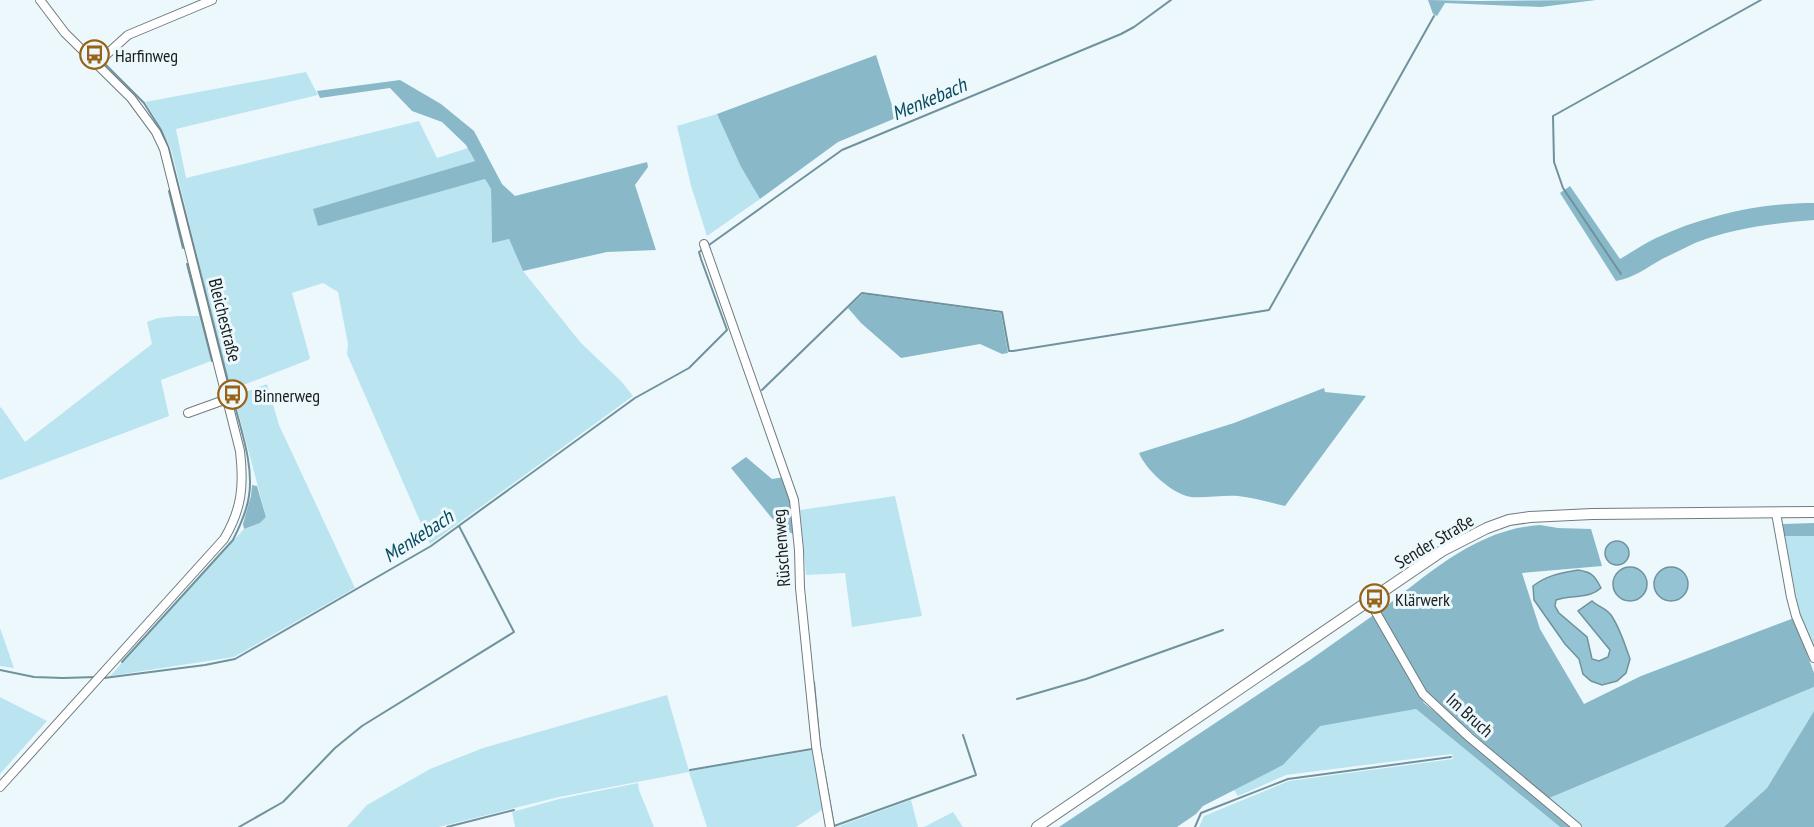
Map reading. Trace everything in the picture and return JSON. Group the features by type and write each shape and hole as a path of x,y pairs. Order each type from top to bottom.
{"main road":[{"name":"Sender Straße","path":"1037,827 1456,543 1487,528 1509,520 1553,514 1814,513"}],"street":[{"name":"Bleichestraße","path":"0,787 224,539 232,525 241,495 240,451 164,149 156,132 135,103 64,33 40,0"},
{"path":"96,64 128,35 212,0"},
{"name":"Rüschenweg","path":"704,244 794,500 803,621 816,746 830,827"},
{"path":"188,413 227,399"},
{"path":"1776,513 1791,597 1796,616 1814,658"},
{"name":"Im Bruch","path":"1370,602 1423,694 1469,737 1577,827"}],"shaded area":[{"path":"1428,0 1596,0 1541,7 1445,3 1437,16 1433,14"},
{"path":"876,55 896,118 838,142 760,199 741,167 717,114"},
{"path":"306,72 318,95 176,129 186,178 419,121 437,158 468,148 475,161 314,209 318,225 485,179 491,189 492,242 509,239 523,271 581,343 621,381 633,396 430,544 347,354 348,344 338,292 323,283 292,293 310,358 308,360 233,389 230,388 171,149 145,102"},
{"path":"400,80 441,104 474,131 502,184 515,196 647,162 648,167 635,185 656,250 607,252 523,271 509,239 492,243 491,189 485,179 318,226 313,209 475,161 466,145 442,122 412,111 390,88 320,98 317,91"},
{"path":"717,114 741,167 760,199 707,236 691,186 677,126"},
{"path":"1570,186 1620,259 1652,240 1675,230 1714,217 1753,208 1814,203 1814,220 1753,227 1709,238 1662,259 1634,275 1616,281 1560,193"},
{"path":"863,294 1001,313 1008,353 1002,354 980,344 901,358 861,323 848,308"},
{"path":"199,316 211,361 161,380 169,416 0,480 1,407 25,442 152,344 147,322 158,318"},
{"path":"267,384 279,425 355,588 234,657 110,676 244,529 260,523 266,517 234,396"},
{"path":"1324,388 1325,392 1366,396 1285,506 1238,496 1191,497 1184,495 1160,480 1147,467 1139,453 1234,423"},
{"path":"746,457 772,479 785,477 793,502 795,535 779,527 731,468"},
{"path":"252,485 257,486 266,517 260,523 244,529 243,524"},
{"path":"895,496 922,616 852,627 845,573 806,575 800,510"},
{"path":"1814,523 1814,536 1784,536 1783,524"},
{"path":"1540,525 1591,529 1602,566 1522,573 1540,629 1584,704 1641,676 1794,618 1814,673 1814,687 1547,799 1428,694 1379,612 1434,569 1474,545 1517,528"},
{"path":"1784,536 1814,536 1814,649 1800,616"},
{"path":"1617,541 1626,544 1629,553 1626,562 1617,565 1608,562 1605,553 1608,544"},
{"path":"1630,567 1642,572 1647,584 1642,596 1630,601 1618,596 1613,584 1618,572"},
{"path":"1671,567 1683,572 1688,584 1683,596 1671,601 1659,596 1654,584 1659,572"},
{"path":"1578,570 1592,575 1601,588 1590,594 1556,600 1555,606 1559,613 1587,637 1592,659 1599,661 1608,657 1610,650 1578,611 1592,601 1611,615 1620,631 1630,659 1626,673 1617,681 1602,685 1591,681 1583,674 1579,659 1565,644 1534,600 1533,586 1538,582 1554,575"},
{"path":"1375,614 1424,703 1574,827 1560,827 1416,709 1320,726 1283,765 1203,806 1196,814 1177,827 1059,827 1310,660"},
{"path":"0,628 14,668 0,666"},
{"path":"1814,687 1814,711 1767,788 1725,827 1582,827 1547,799"},
{"path":"667,695 689,771 814,750 825,808 796,827 707,827 689,772 559,797 439,827 347,827 367,805 430,769 483,748"},
{"path":"0,697 47,721 0,774"},
{"path":"1416,709 1560,827 1199,827 1204,816 1289,781 1453,759 1452,754 1286,775 1238,796 1234,790 1283,765 1320,725"},
{"path":"1814,711 1814,827 1724,827 1767,788"},
{"path":"638,783 654,827 515,827 512,812 559,799"},
{"path":"911,800 918,827 837,827"},
{"path":"953,812 963,827 924,827"}],"waterway":[{"name":"Menkebach","path":"709,245 842,150 1121,34 1171,0"},
{"path":"1621,274 1563,188 1554,162 1553,116 1761,0"},
{"path":"762,390 862,293 1002,312 1009,351 1269,310 1434,16"},
{"path":"104,63 144,103 161,130 169,149 230,389"},
{"path":"169,191 183,248"},
{"name":"Menkebach","path":"104,678 235,659 431,546 635,398 689,368 727,330 701,259 699,252 702,250"},
{"path":"187,264 212,361"},
{"path":"122,662 233,540 241,524 249,496 250,471 233,398"},
{"path":"239,827 283,802 335,748 362,726 514,632 459,526"},
{"path":"1017,699 1086,679 1223,630"},
{"name":"Menkebach","path":"0,670 34,677 96,677"},
{"path":"814,682 820,747 834,826 976,775 963,735"},
{"path":"690,770 812,749"},
{"path":"1195,827 1201,813 1288,779 1451,757"},
{"path":"447,827 514,810"}],"place":[{"name":"Harfinweg","path":"94,55"},
{"name":"Binnerweg","path":"233,395"},
{"name":"Klärwerk","path":"1374,599"}]}
